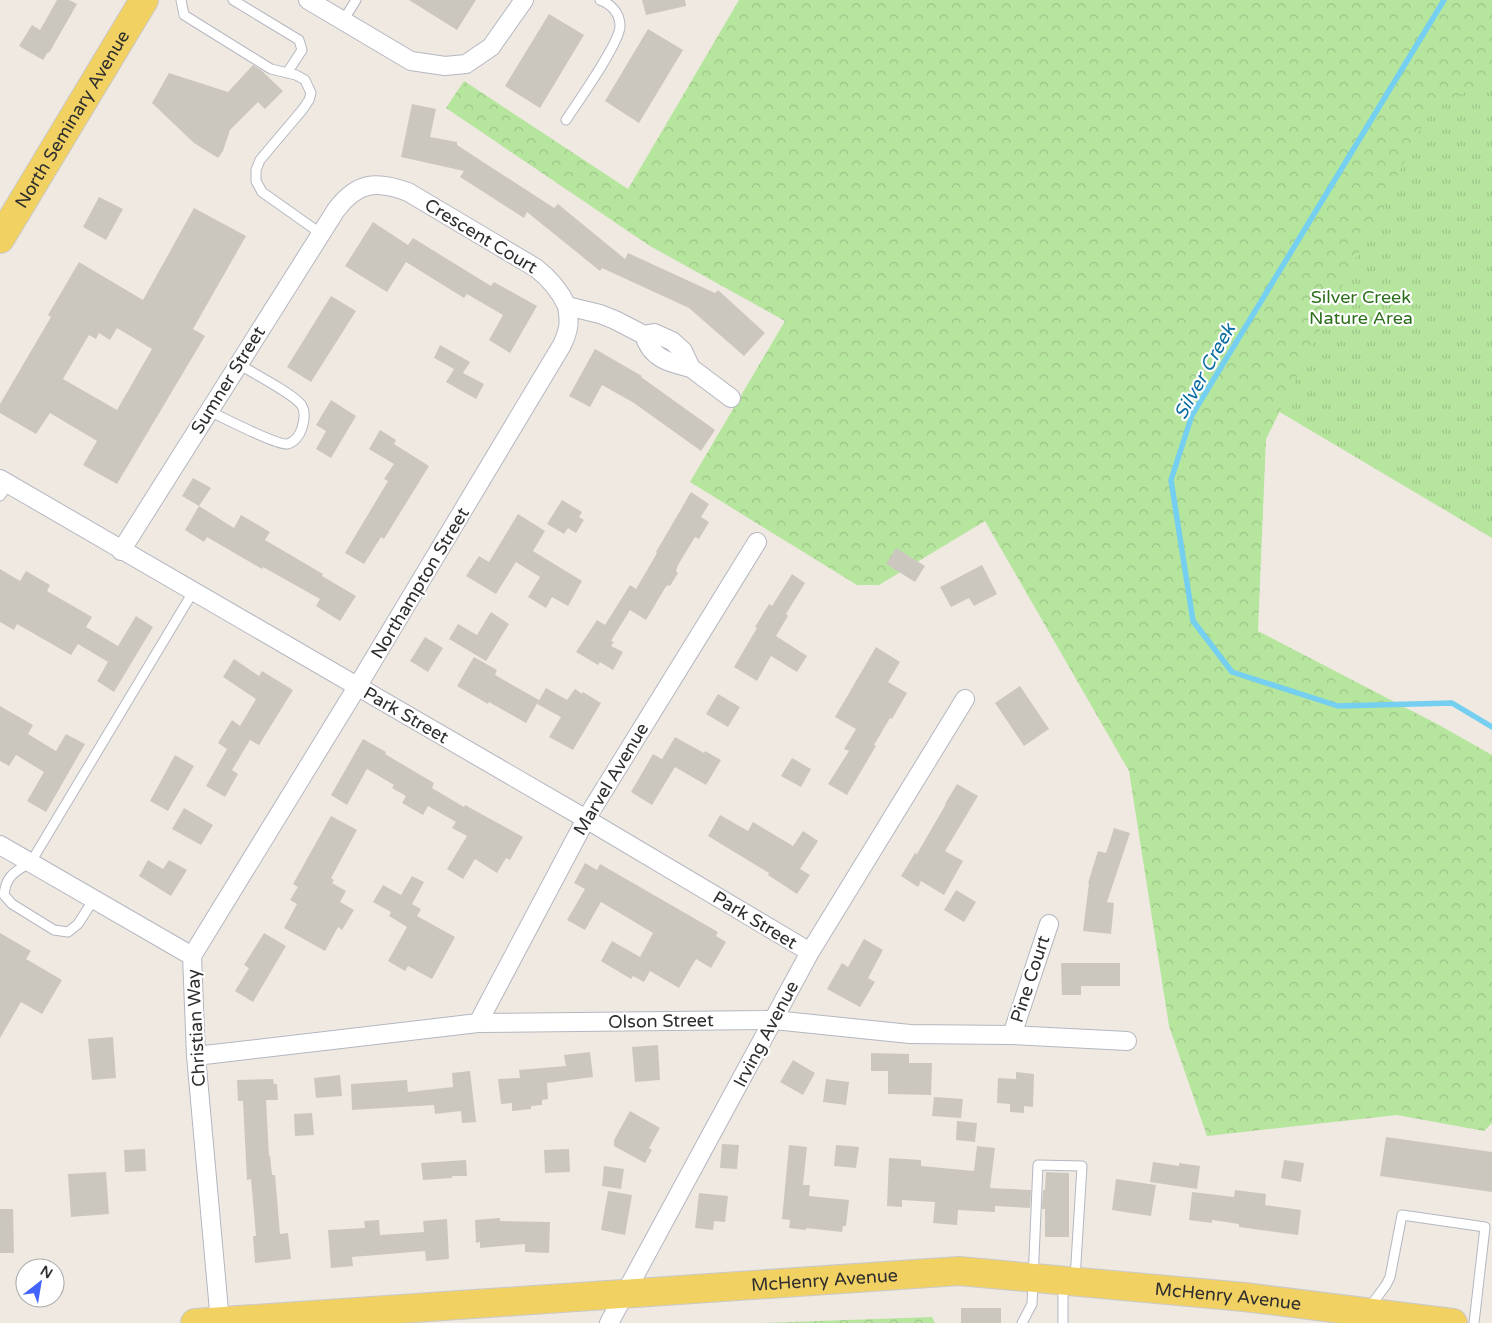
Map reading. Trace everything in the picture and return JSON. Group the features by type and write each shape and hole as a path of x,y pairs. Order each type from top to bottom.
{"main road":[{"name":"North Seminary Avenue","path":"0,239 144,0"},
{"name":"McHenry Avenue","path":"207,1323 959,1271 1244,1297 1452,1323"}],"street":[{"path":"308,0 412,61 445,66 466,64 490,47 524,0"},
{"name":"Crescent Court","path":"336,210 351,194 372,185 387,185 408,192 536,268 558,290 567,306"},
{"name":"Sumner Street","path":"121,551 336,210"},
{"path":"567,306 608,317 644,335 654,333 672,341 684,351 691,368 731,398"},
{"name":"Northampton Street","path":"192,956 357,687 562,345 569,329 567,306"},
{"name":"Park Street","path":"3,487 193,592 586,819 810,952"},
{"name":"Marvel Avenue","path":"478,1023 586,819 757,542"},
{"name":"Irving Avenue","path":"610,1323 810,952 965,699"},
{"name":"Christian Way","path":"0,844 192,956 207,1323"},
{"name":"Pine Court","path":"1012,1035 1049,924"},
{"name":"Olson Street","path":"196,1056 478,1023 774,1020 910,1034 1012,1035 1127,1041"}],"lane":[{"path":"181,0 184,15 271,69 296,75 305,80 311,93 304,108 260,160 256,170 256,181 262,192 320,233"},
{"path":"233,0 299,40 302,50 287,73"},
{"path":"343,21 356,0"},
{"path":"566,120 618,34 620,25 615,10 609,3 600,0"},
{"path":"209,410 267,438 286,444 293,441 300,433 304,421 304,411 298,400 238,364"},
{"path":"94,898 78,924 68,932 54,930 12,904 4,895 5,884 12,873 31,862 193,592"},
{"path":"1022,1323 1032,1304 1038,1165 1082,1166 1063,1323"},
{"path":"1367,1312 1390,1277 1402,1214 1485,1228 1474,1323"}],"green space":[{"path":"739,0 1492,0 1492,82 1432,106 1266,439 1258,631 1439,725 1492,755 1492,1123 1484,1131 1397,1115 1207,1136 1169,1026 1129,771 985,521 879,585 857,585 690,482 785,321 650,246 446,108 464,81 628,189"},
{"name":"Silver Creek Nature Area","path":"1492,0 1492,538 1182,354"},
{"path":"932,1317 935,1323 761,1323"}],"building":[{"path":"57,0 69,0 77,4 43,60 19,46 32,25 40,30"},
{"path":"409,0 476,0 457,30"},
{"path":"642,0 685,0 686,6 646,15"},
{"path":"549,14 584,35 540,108 505,86"},
{"path":"648,29 683,50 639,123 605,101"},
{"path":"253,65 283,91 265,109 258,102 230,130 223,151 218,158 194,143 152,103 169,73 228,92"},
{"path":"412,104 436,109 430,137 457,142 457,145 554,208 558,204 625,259 628,253 715,293 718,290 765,333 744,356 689,308 602,268 600,271 527,212 524,218 460,177 464,171 401,157"},
{"path":"99,197 123,209 106,240 83,227"},
{"path":"194,208 246,236 193,329 205,336 117,484 83,465 97,441 50,413 36,434 0,413 0,404 51,317 48,315 79,262 143,300","holes":["117,328 152,349 117,410 63,379 89,335 96,339 99,333 110,340"]},
{"path":"373,222 408,245 413,238 491,286 494,282 537,306 510,353 489,340 503,315 467,294 464,298 406,262 387,292 345,266"},
{"path":"331,296 356,311 311,382 287,367"},
{"path":"440,345 470,362 463,373 484,384 476,399 446,382 454,369 434,358"},
{"path":"595,349 642,376 715,430 701,451 634,403 602,385 590,407 569,396"},
{"path":"331,400 356,416 331,458 316,449 326,431 316,425"},
{"path":"380,430 396,440 394,444 429,466 384,539 381,537 364,564 345,553 388,481 384,479 394,464 369,449"},
{"path":"193,478 211,488 199,506 182,496"},
{"path":"691,492 709,504 701,517 709,522 699,539 695,537 678,565 676,571 678,573 670,586 668,585 665,588 646,620 630,610 611,641 614,642 611,646 623,652 613,670 600,662 598,665 576,652 597,620 605,625 630,585 636,589"},
{"path":"562,500 582,512 579,517 584,520 576,533 568,528 564,534 547,524"},
{"path":"199,506 234,528 241,515 270,532 265,540 356,596 340,621 316,606 320,599 263,567 262,569 207,537 204,542 185,530"},
{"path":"518,514 545,531 533,551 582,581 568,606 552,597 546,608 528,597 540,577 516,562 496,594 466,576 479,556 489,562"},
{"path":"896,548 925,566 915,582 886,564"},
{"path":"982,565 997,594 974,606 969,598 951,607 940,587"},
{"path":"0,569 20,581 26,571 50,585 47,591 92,617 86,627 118,646 136,616 153,627 114,692 97,681 108,662 78,644 71,655 17,624 14,630 0,622"},
{"path":"792,574 805,583 786,614 788,616 776,636 807,656 797,672 771,656 757,681 734,667 769,604 772,606"},
{"path":"491,612 509,624 486,661 449,639 458,624 477,635"},
{"path":"425,637 443,648 428,672 410,661"},
{"path":"876,647 900,662 888,682 907,693 874,745 876,746 847,795 828,784 849,751 844,749 856,729 835,717"},
{"path":"474,657 497,670 495,675 539,700 526,723 457,686"},
{"path":"234,659 259,676 262,671 293,690 259,745 250,740 232,770 238,774 225,797 206,786 227,749 218,743 232,720 240,726 256,699 223,677"},
{"path":"1020,686 1049,729 1024,746 995,703"},
{"path":"546,688 567,700 575,689 601,703 573,750 549,737 561,717 537,704"},
{"path":"718,694 740,707 728,727 706,714"},
{"path":"0,706 33,725 28,734 56,751 66,734 85,744 46,812 27,801 44,772 16,755 9,766 0,761"},
{"path":"675,737 721,760 706,785 675,767 652,805 631,792 653,754 662,759"},
{"path":"363,739 434,783 432,788 464,807 465,805 523,837 510,860 506,858 497,873 475,859 463,879 447,869 467,836 452,828 456,822 428,806 423,815 402,803 406,796 392,788 394,785 367,769 347,805 331,795"},
{"path":"175,755 194,766 168,811 150,801"},
{"path":"792,758 811,769 801,787 781,776"},
{"path":"957,784 978,796 945,851 963,861 944,895 921,881 918,887 901,876 915,853 917,854"},
{"path":"184,808 213,825 201,845 172,829"},
{"path":"720,815 748,831 753,822 793,846 803,831 818,841 800,869 810,875 797,894 768,875 769,873 708,836"},
{"path":"331,816 357,830 331,878 334,880 332,883 346,891 340,902 354,910 342,930 338,927 325,951 284,928 297,904 290,900 298,887 293,884"},
{"path":"1114,828 1130,833 1107,902 1114,903 1111,934 1083,931 1088,883 1098,851 1106,853"},
{"path":"148,860 163,869 169,860 187,870 171,896 139,876"},
{"path":"585,863 597,870 600,864 718,932 716,936 726,942 711,968 696,959 679,988 650,971 644,982 633,976 631,979 601,961 612,941 640,957 653,933 601,902 585,930 567,920 585,889 574,883"},
{"path":"412,876 424,882 412,904 421,909 417,916 455,937 432,979 408,966 405,971 388,961 407,927 389,916 391,912 373,902 383,885 401,895"},
{"path":"956,890 976,902 964,922 944,910"},
{"path":"0,933 31,951 26,959 62,980 42,1014 21,1002 0,1038"},
{"path":"264,933 286,946 253,1002 235,991 249,968 244,965"},
{"path":"864,939 883,950 868,978 875,982 860,1007 827,989 842,963 848,967"},
{"path":"1061,963 1120,963 1120,986 1081,986 1081,995 1062,995"},
{"path":"113,1037 116,1078 92,1080 88,1039"},
{"path":"658,1045 660,1080 635,1082 632,1047"},
{"path":"590,1052 593,1077 547,1083 548,1099 542,1100 542,1105 531,1106 531,1109 512,1111 512,1103 501,1104 498,1079 520,1078 519,1070 566,1066 564,1055"},
{"path":"871,1053 909,1054 909,1063 932,1063 931,1095 888,1094 888,1071 871,1071"},
{"path":"793,1060 815,1073 803,1095 780,1082"},
{"path":"470,1071 476,1122 462,1123 461,1111 435,1114 434,1105 352,1110 351,1084 407,1080 408,1092 453,1087 452,1073"},
{"path":"1016,1072 1034,1074 1033,1107 1024,1106 1024,1113 1010,1112 1010,1104 997,1103 998,1078 1016,1079"},
{"path":"340,1075 342,1096 316,1098 314,1078"},
{"path":"273,1079 274,1084 277,1084 278,1100 266,1100 269,1156 272,1175 275,1175 280,1234 288,1233 291,1259 255,1263 253,1236 256,1236 251,1179 247,1180 243,1101 238,1101 237,1080"},
{"path":"826,1079 849,1082 846,1105 823,1102"},
{"path":"934,1097 963,1099 961,1118 932,1116"},
{"path":"630,1111 660,1128 649,1148 652,1150 645,1163 614,1146 614,1140"},
{"path":"312,1113 314,1135 295,1136 294,1114"},
{"path":"957,1121 977,1123 975,1142 956,1140"},
{"path":"1386,1137 1492,1152 1492,1192 1380,1176"},
{"path":"722,1144 739,1145 737,1169 720,1168"},
{"path":"789,1145 807,1147 803,1185 810,1185 809,1196 849,1200 846,1226 843,1226 842,1232 789,1228 790,1220 782,1219"},
{"path":"836,1145 859,1147 856,1168 834,1166"},
{"path":"977,1146 995,1148 990,1188 1031,1190 1030,1208 995,1206 995,1212 958,1210 957,1225 933,1223 935,1202 902,1200 902,1207 887,1206 889,1158 921,1160 921,1166 974,1171"},
{"path":"145,1149 146,1171 125,1172 124,1150"},
{"path":"569,1149 570,1172 545,1173 544,1150"},
{"path":"466,1160 467,1176 423,1180 421,1163"},
{"path":"1284,1160 1304,1163 1301,1182 1281,1178"},
{"path":"1153,1162 1179,1166 1179,1163 1200,1166 1197,1189 1150,1182"},
{"path":"604,1166 624,1169 621,1189 602,1186"},
{"path":"106,1172 109,1214 71,1217 68,1174"},
{"path":"1046,1172 1069,1173 1069,1237 1045,1237 1045,1209 1042,1209"},
{"path":"1116,1179 1156,1185 1151,1216 1112,1210"},
{"path":"1235,1190 1266,1194 1265,1205 1301,1210 1298,1235 1239,1227 1239,1224 1212,1220 1212,1223 1189,1220 1192,1192 1234,1197"},
{"path":"608,1191 632,1195 625,1235 601,1230"},
{"path":"699,1193 728,1196 725,1222 714,1221 713,1230 695,1228"},
{"path":"0,1209 13,1209 14,1253 0,1253"},
{"path":"500,1218 500,1221 550,1222 549,1253 525,1252 525,1244 480,1248 480,1242 476,1243 475,1220"},
{"path":"447,1219 449,1259 426,1261 425,1251 352,1257 353,1266 331,1268 328,1230 365,1228 364,1221 379,1220 380,1235 424,1232 423,1221"},
{"path":"961,1308 1001,1308 1001,1323 961,1323"}],"waterway":[{"name":"Silver Creek","path":"1444,0 1192,415 1171,480 1193,621 1232,672 1338,706 1452,703 1492,727"}]}
